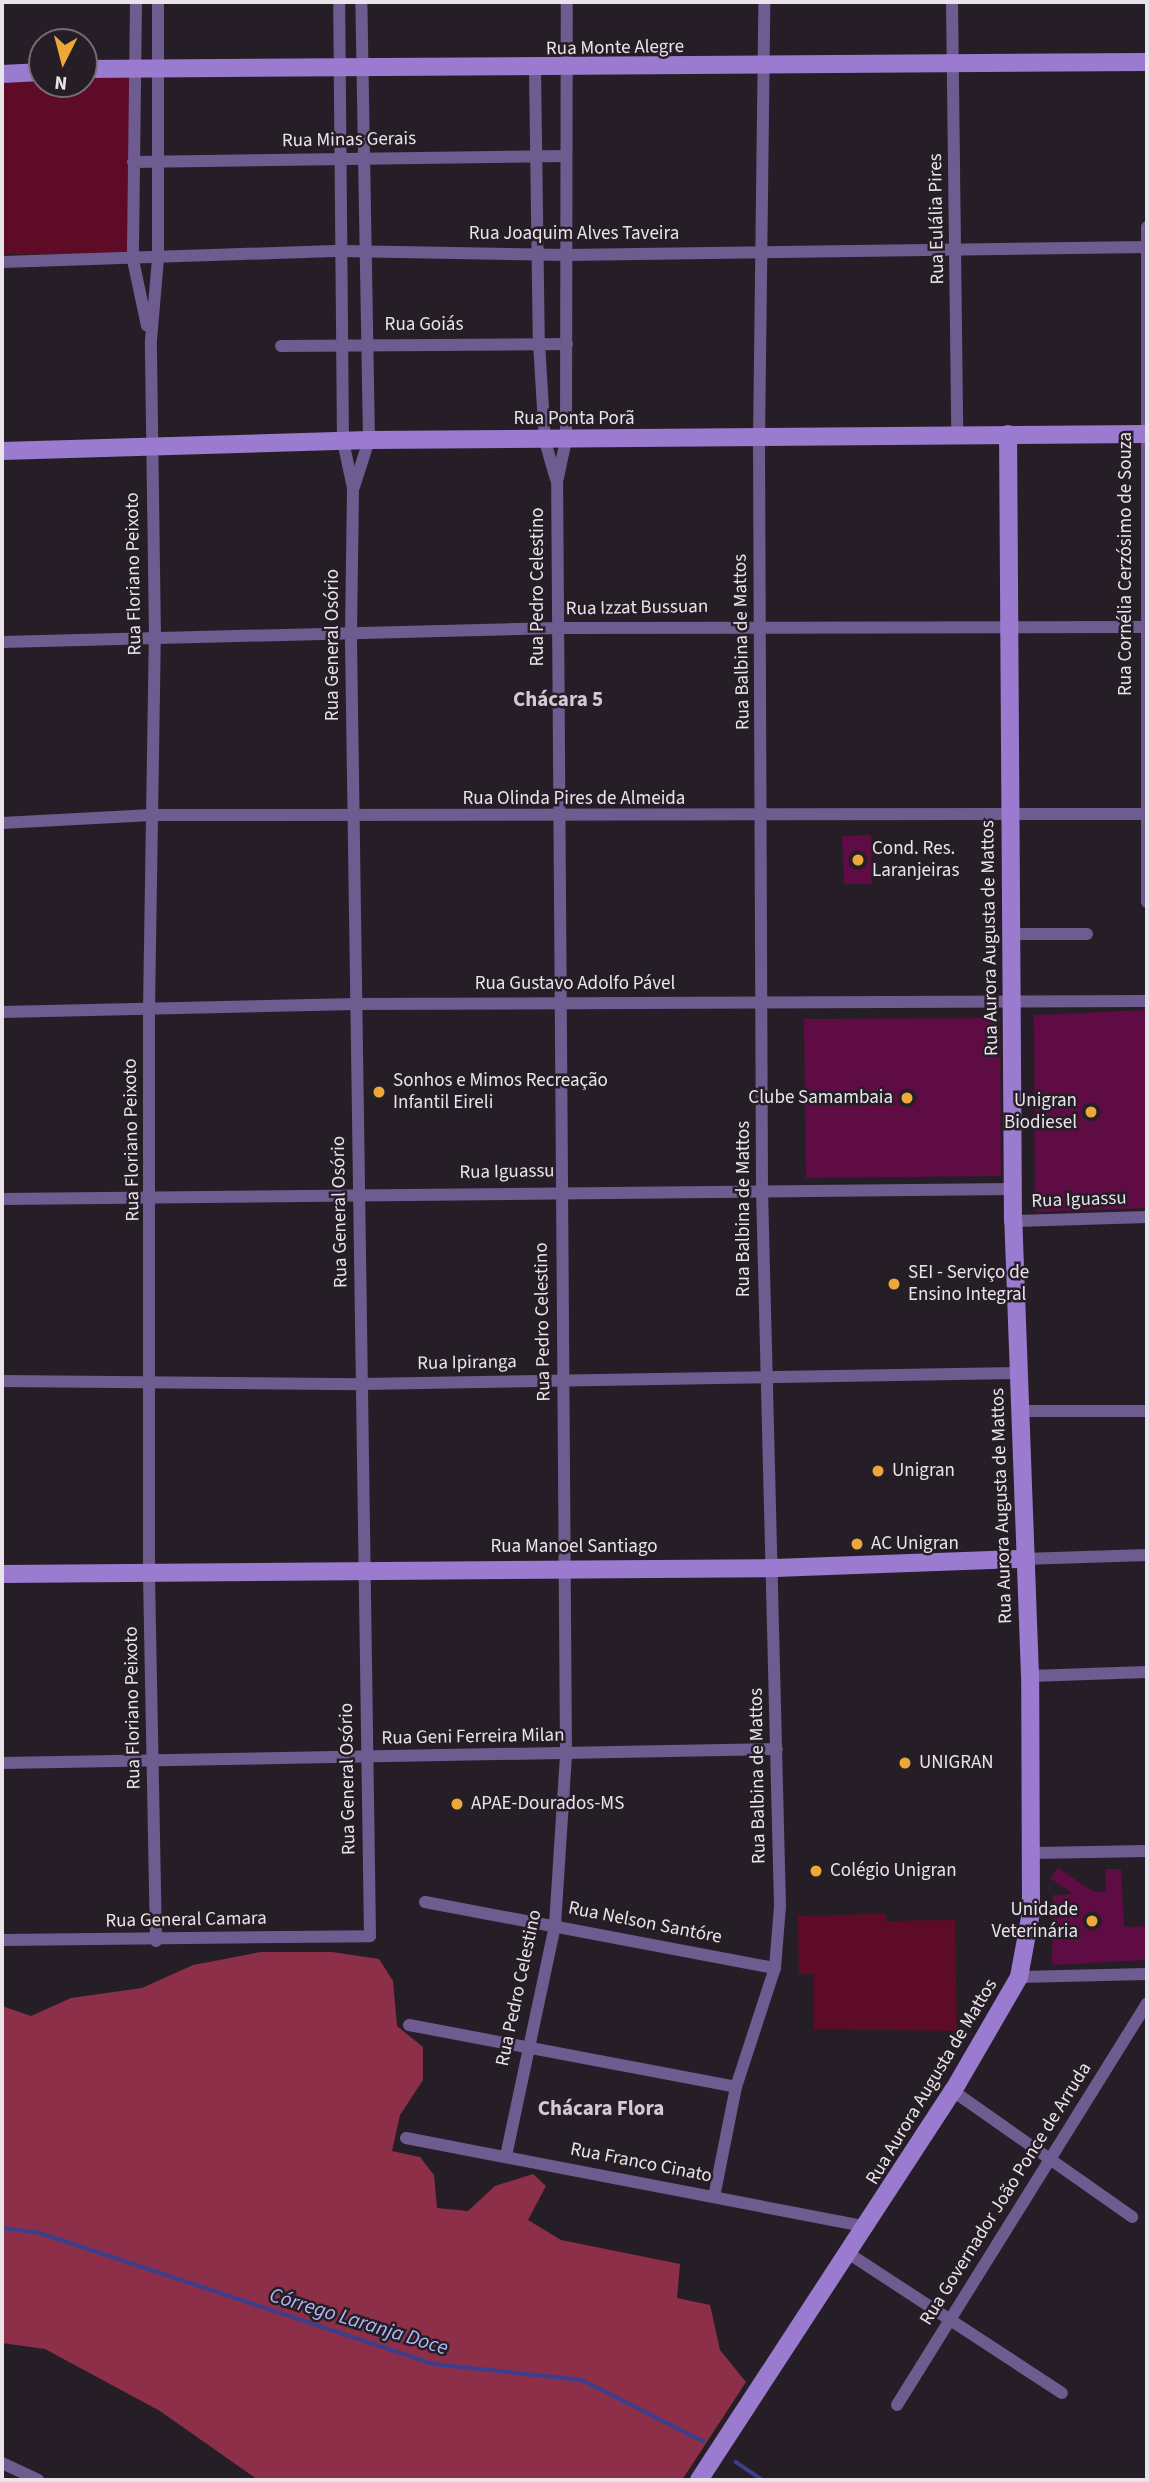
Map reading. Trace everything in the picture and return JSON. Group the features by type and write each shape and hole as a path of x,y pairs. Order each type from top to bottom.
{"street":[{"name":"Rua Floriano Peixoto","path":"136,2 133,261 150,340"},
{"name":"Rua Floriano Peixoto","path":"156,1941 149,1573 153,1195 149,1009 155,639 150,340 158,257 158,2"},
{"name":"Rua General Osório","path":"339,2 343,441 354,488 351,633 370,1936"},
{"name":"Rua General Osório","path":"354,488 369,440 361,2"},
{"name":"Rua Pedro Celestino","path":"506,2156 525,2049 555,1925 566,1756 567,1567 560,1190 557,482 566,440 567,2"},
{"name":"Rua Balbina de Mattos","path":"714,2197 736,2087 775,1968 775,1568 765,1377 762,1188 765,1005 759,441 764,2"},
{"name":"Rua Eulália Pires","path":"952,2 958,249 957,436"},
{"name":"Rua Monte Alegre","path":"98,68 535,70 1147,62"},
{"name":"Rua Pedro Celestino","path":"535,70 540,254 539,343 545,440 557,482"},
{"path":"2,74 28,73"},
{"name":"Rua Minas Gerais","path":"133,162 566,156"},
{"name":"Rua Cornélia Cerzósimo de Souza","path":"1147,226 1147,902"},
{"name":"Rua Joaquim Alves Taveira","path":"2,262 133,261 158,257 342,251 566,255 1147,247"},
{"name":"Rua Goiás","path":"281,346 567,344"},
{"name":"Rua Ponta Porã","path":"2,451 369,440 759,441 1008,434 1146,434"},
{"name":"Rua Aurora Augusta de Mattos","path":"703,2474 851,2255 953,2091 1019,1977 1031,1912 1034,1853 1030,1676 1023,1559 1013,1221 1013,1001 1007,625 1008,434"},
{"name":"Rua Izzat Bussuan","path":"2,642 558,628 1007,625 1146,627"},
{"name":"Rua Olinda Pires de Almeida","path":"2,823 152,815 558,818 1147,814"},
{"path":"1010,934 1087,934"},
{"name":"Rua Gustavo Adolfo Pável","path":"2,1012 559,1002 765,1005 1147,1001"},
{"name":"Rua Iguassu","path":"2,1199 762,1188 1013,1189"},
{"name":"Rua Iguassu","path":"1013,1221 1147,1217"},
{"name":"Rua Ipiranga","path":"2,1381 150,1380 362,1384 1017,1373"},
{"path":"1019,1411 1147,1411"},
{"name":"Rua Manoel Santiago","path":"2,1574 365,1572 567,1567 775,1568 1147,1556"},
{"path":"1030,1676 1147,1672"},
{"name":"Rua Geni Ferreira Milan","path":"2,1763 566,1756 777,1749"},
{"path":"1034,1853 1147,1851"},
{"name":"Rua Nelson Santóre","path":"425,1902 775,1968"},
{"name":"Rua General Camara","path":"2,1940 156,1941 370,1936"},
{"path":"1019,1977 1147,1973"},
{"name":"Rua Governador João Ponce de Arruda","path":"897,2405 1147,2004"},
{"path":"409,2025 736,2087"},
{"path":"953,2091 1051,2157 1132,2217"},
{"name":"Rua Franco Cinato","path":"406,2138 868,2227"},
{"path":"851,2255 1062,2393"},
{"path":"2,2463 38,2480"}],"shaded area":[{"path":"130,74 128,255 2,254 2,81 28,82 28,98 98,98 98,76"},
{"path":"885,1914 886,1921 955,1920 957,2031 814,2029 814,1974 799,1974 798,1916"},
{"path":"261,1952 332,1952 379,1959 393,1981 397,2026 423,2047 423,2080 400,2115 392,2151 420,2157 434,2175 437,2208 468,2211 495,2186 533,2174 546,2186 528,2220 561,2240 680,2264 677,2298 710,2305 720,2350 746,2382 682,2480 258,2480 160,2411 45,2349 2,2343 2,2006 31,2016 71,1998 142,1988 193,1965"}],"building":[{"name":"Cond. Res. Laranjeiras","path":"871,835 872,884 844,884 842,836"},
{"name":"Unigran Biodiesel","path":"1147,1010 1147,1208 1035,1212 1034,1015"},
{"name":"Clube Samambaia","path":"1000,1018 1001,1176 806,1178 804,1019"},
{"name":"Unidade Veterinária","path":"1058,1868 1094,1892 1106,1891 1105,1869 1121,1869 1124,1927 1147,1926 1147,1960 1052,1965 1053,1895 1073,1894 1050,1878"}],"waterway":[{"name":"Córrego Laranja Doce","path":"2,2228 40,2233 433,2364 582,2380 703,2441"},
{"name":"Córrego Laranja Doce","path":"736,2462 763,2480"}],"place":[{"name":"Cond. Res. Laranjeiras","path":"858,860"},
{"name":"Sonhos e Mimos Recreação Infantil Eireli","path":"379,1092"},
{"name":"Clube Samambaia","path":"907,1098"},
{"name":"Unigran Biodiesel","path":"1091,1112"},
{"name":"SEI - Serviço de Ensino Integral","path":"894,1284"},
{"name":"Unigran","path":"878,1471"},
{"name":"AC Unigran","path":"857,1544"},
{"name":"UNIGRAN","path":"905,1763"},
{"name":"APAE-Dourados-MS","path":"457,1804"},
{"name":"Colégio Unigran","path":"816,1871"},
{"name":"Unidade Veterinária","path":"1092,1921"}],"district":[{"name":"Chácara 5","path":"558,699"},
{"name":"Chácara Flora","path":"601,2108"}]}
